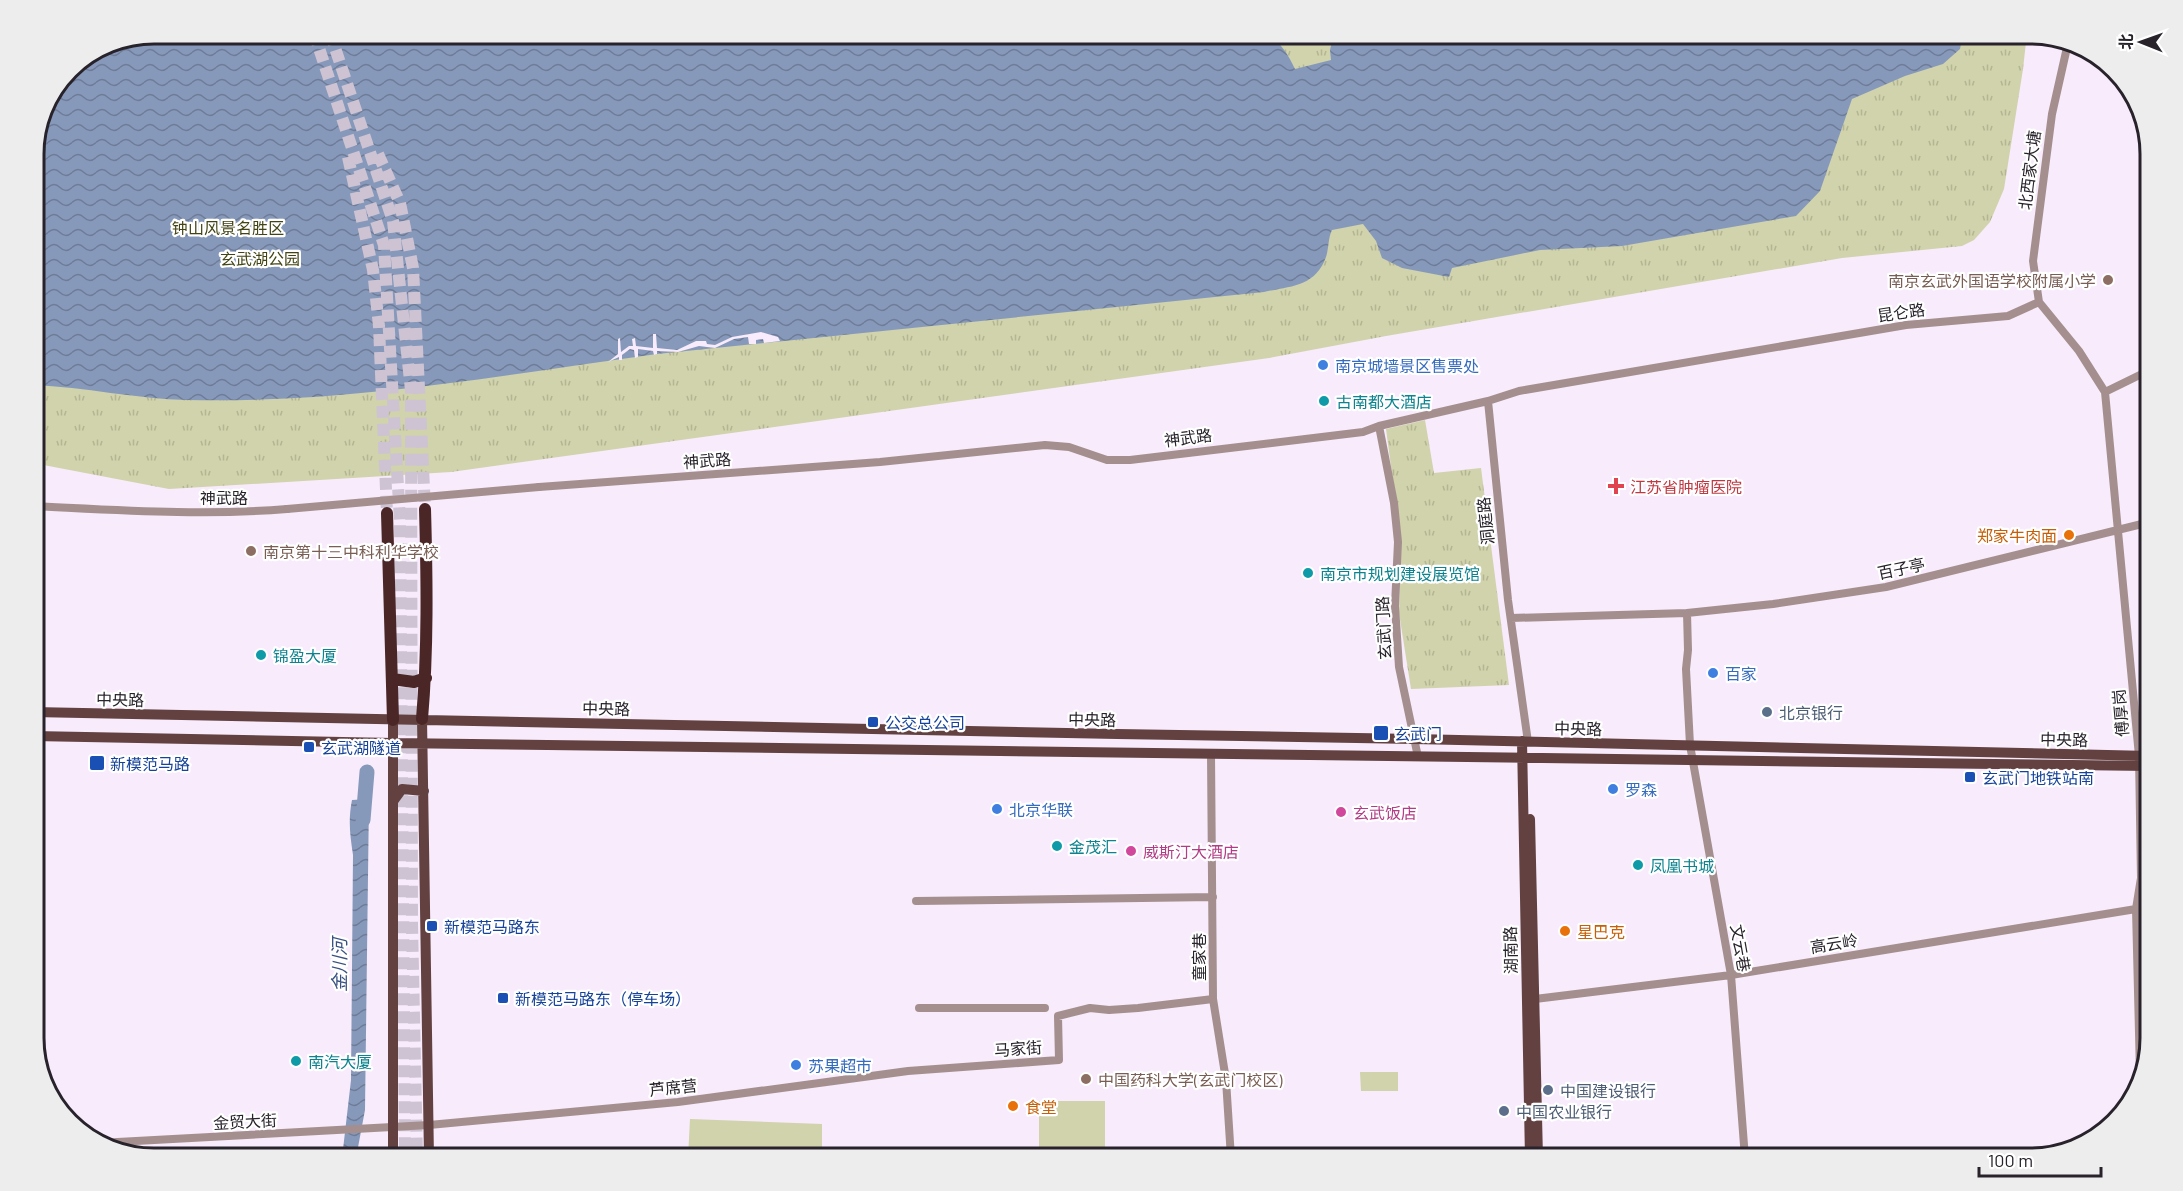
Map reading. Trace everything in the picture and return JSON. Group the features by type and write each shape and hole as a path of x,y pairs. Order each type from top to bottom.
{"highway":[{"path":"422,719 426,678 427,614 425,509"},
{"path":"387,513 393,720"},
{"path":"392,679 414,682 426,678"}],"main road":[{"name":"中央路","path":"44,712 1690,745 2140,762"},
{"path":"422,719 429,1148"},
{"path":"393,720 393,1148"},
{"name":"中央路","path":"44,736 1526,759 2140,762"},
{"name":"湖南路","path":"1525,742 1535,999 1538,1148"},
{"name":"湖南路","path":"1526,759 1530,1148"},
{"path":"394,800 402,789 424,791"}],"street":[{"name":"北西家大塘","path":"2039,302 2033,261 2052,114 2066,50"},
{"name":"昆仑路","path":"1488,401 1519,391 1906,325 2008,316 2039,302"},
{"path":"2039,302 2079,351 2105,392 2118,529"},
{"path":"2105,392 2139,375"},
{"name":"神武路","path":"44,507 100,511 243,513 539,487 880,462 1045,445 1069,447 1107,460 1130,460 1363,432 1379,426 1488,401"},
{"name":"洞庭路","path":"1488,401 1525,742"},
{"name":"玄武门路","path":"1379,426 1394,503 1398,542 1395,606 1399,667 1418,757"},
{"name":"百子亭","path":"1511,618 1687,613 1886,587 2139,524"},
{"name":"傅厚岗","path":"2118,529 2140,709"},
{"path":"1687,613 1686,669 1690,745"},
{"name":"文云巷","path":"1690,745 1731,975 1744,1148"},
{"name":"童家巷","path":"1211,754 1213,999 1226,1080 1230,1148"},
{"name":"傅厚岗","path":"2139,1047 2136,909 2140,879"},
{"path":"915,901 1213,897"},
{"name":"高云岭","path":"1535,999 1731,975 2136,909"},
{"name":"马家街","path":"920,1071 1059,1060 1058,1016 1090,1008 1109,1010 1138,1008 1213,999"},
{"path":"919,1008 1045,1008"},
{"name":"芦席营","path":"393,1128 678,1102 920,1071"},
{"name":"金贸大街","path":"118,1142 393,1128"}],"green space":[{"name":"玄武湖公园","path":"139,44 2026,44 2004,189 1990,222 1974,240 1962,246 1842,258 1269,358 451,472 169,489 44,465 44,147 47,125 55,105 71,81 87,66 118,49"},
{"path":"1425,420 1434,473 1481,468 1509,685 1411,689 1399,613 1401,541 1386,429"},
{"path":"1360,1072 1398,1072 1398,1091 1361,1091"},
{"path":"1039,1101 1105,1101 1105,1148 1039,1148"},
{"path":"690,1119 822,1124 822,1148 689,1148"}],"water":[{"name":"玄武湖公园","path":"139,44 1279,44 1295,69 1331,60 1331,44 1961,44 1960,49 1943,64 1905,76 1852,99 1820,191 1796,216 1622,246 1540,250 1452,268 1449,277 1402,268 1382,258 1376,241 1363,224 1332,230 1326,257 1321,267 1309,280 1301,284 1264,292 657,354 364,393 246,400 187,400 149,398 44,386 44,147 47,125 62,93 87,66 118,49"},
{"path":"369,799 365,1110 358,1148 343,1148 351,1080 353,855 350,814 352,800"}],"pier":[{"path":"761,332 778,337 780,341 764,343 763,339 756,340 756,344 749,344 748,337 734,339 715,348 699,346 678,352 657,351 654,355 653,351 638,349 638,357 635,358 634,350 630,349 622,355 622,360 619,360 619,357 608,362 618,354 618,339 620,338 621,352 633,346 632,339 635,338 636,346 653,348 653,334 656,334 657,348 677,350 696,341 706,341 707,344 715,345 732,337"}],"waterway":[{"name":"金川河","path":"363,820 367,772"}],"tunnel":[{"path":"318,44 384,245 400,521 405,1148"},
{"path":"334,44 393,221 411,390 412,924 417,1148"},
{"path":"378,154 400,203 413,268 425,508"},
{"path":"348,157 373,270 379,326 387,513"}],"place":[{"name":"南京玄武外国语学校附属小学","path":"2108,280"},
{"name":"南京城墙景区售票处","path":"1323,365"},
{"name":"古南都大酒店","path":"1324,401"},
{"name":"江苏省肿瘤医院","path":"1616,486"},
{"name":"郑家牛肉面","path":"2069,535"},
{"name":"南京第十三中科利华学校","path":"251,551"},
{"name":"南京市规划建设展览馆","path":"1308,573"},
{"name":"锦盈大厦","path":"261,655"},
{"name":"百家","path":"1713,673"},
{"name":"北京银行","path":"1767,712"},
{"name":"公交总公司","path":"873,722"},
{"name":"玄武门","path":"1381,733"},
{"name":"玄武湖隧道","path":"309,747"},
{"name":"新模范马路","path":"97,763"},
{"name":"玄武门地铁站南","path":"1970,777"},
{"name":"罗森","path":"1613,789"},
{"name":"北京华联","path":"997,809"},
{"name":"玄武饭店","path":"1341,812"},
{"name":"金茂汇","path":"1057,846"},
{"name":"威斯汀大酒店","path":"1131,851"},
{"name":"凤凰书城","path":"1638,865"},
{"name":"新模范马路东","path":"432,926"},
{"name":"星巴克","path":"1565,931"},
{"name":"新模范马路东（停车场）","path":"503,998"},
{"name":"南汽大厦","path":"296,1061"},
{"name":"苏果超市","path":"796,1065"},
{"name":"中国药科大学(玄武门校区)","path":"1086,1079"},
{"name":"中国建设银行","path":"1548,1090"},
{"name":"食堂","path":"1013,1106"},
{"name":"中国农业银行","path":"1504,1111"}],"park label":[{"name":"钟山风景名胜区","path":"228,227"}]}
